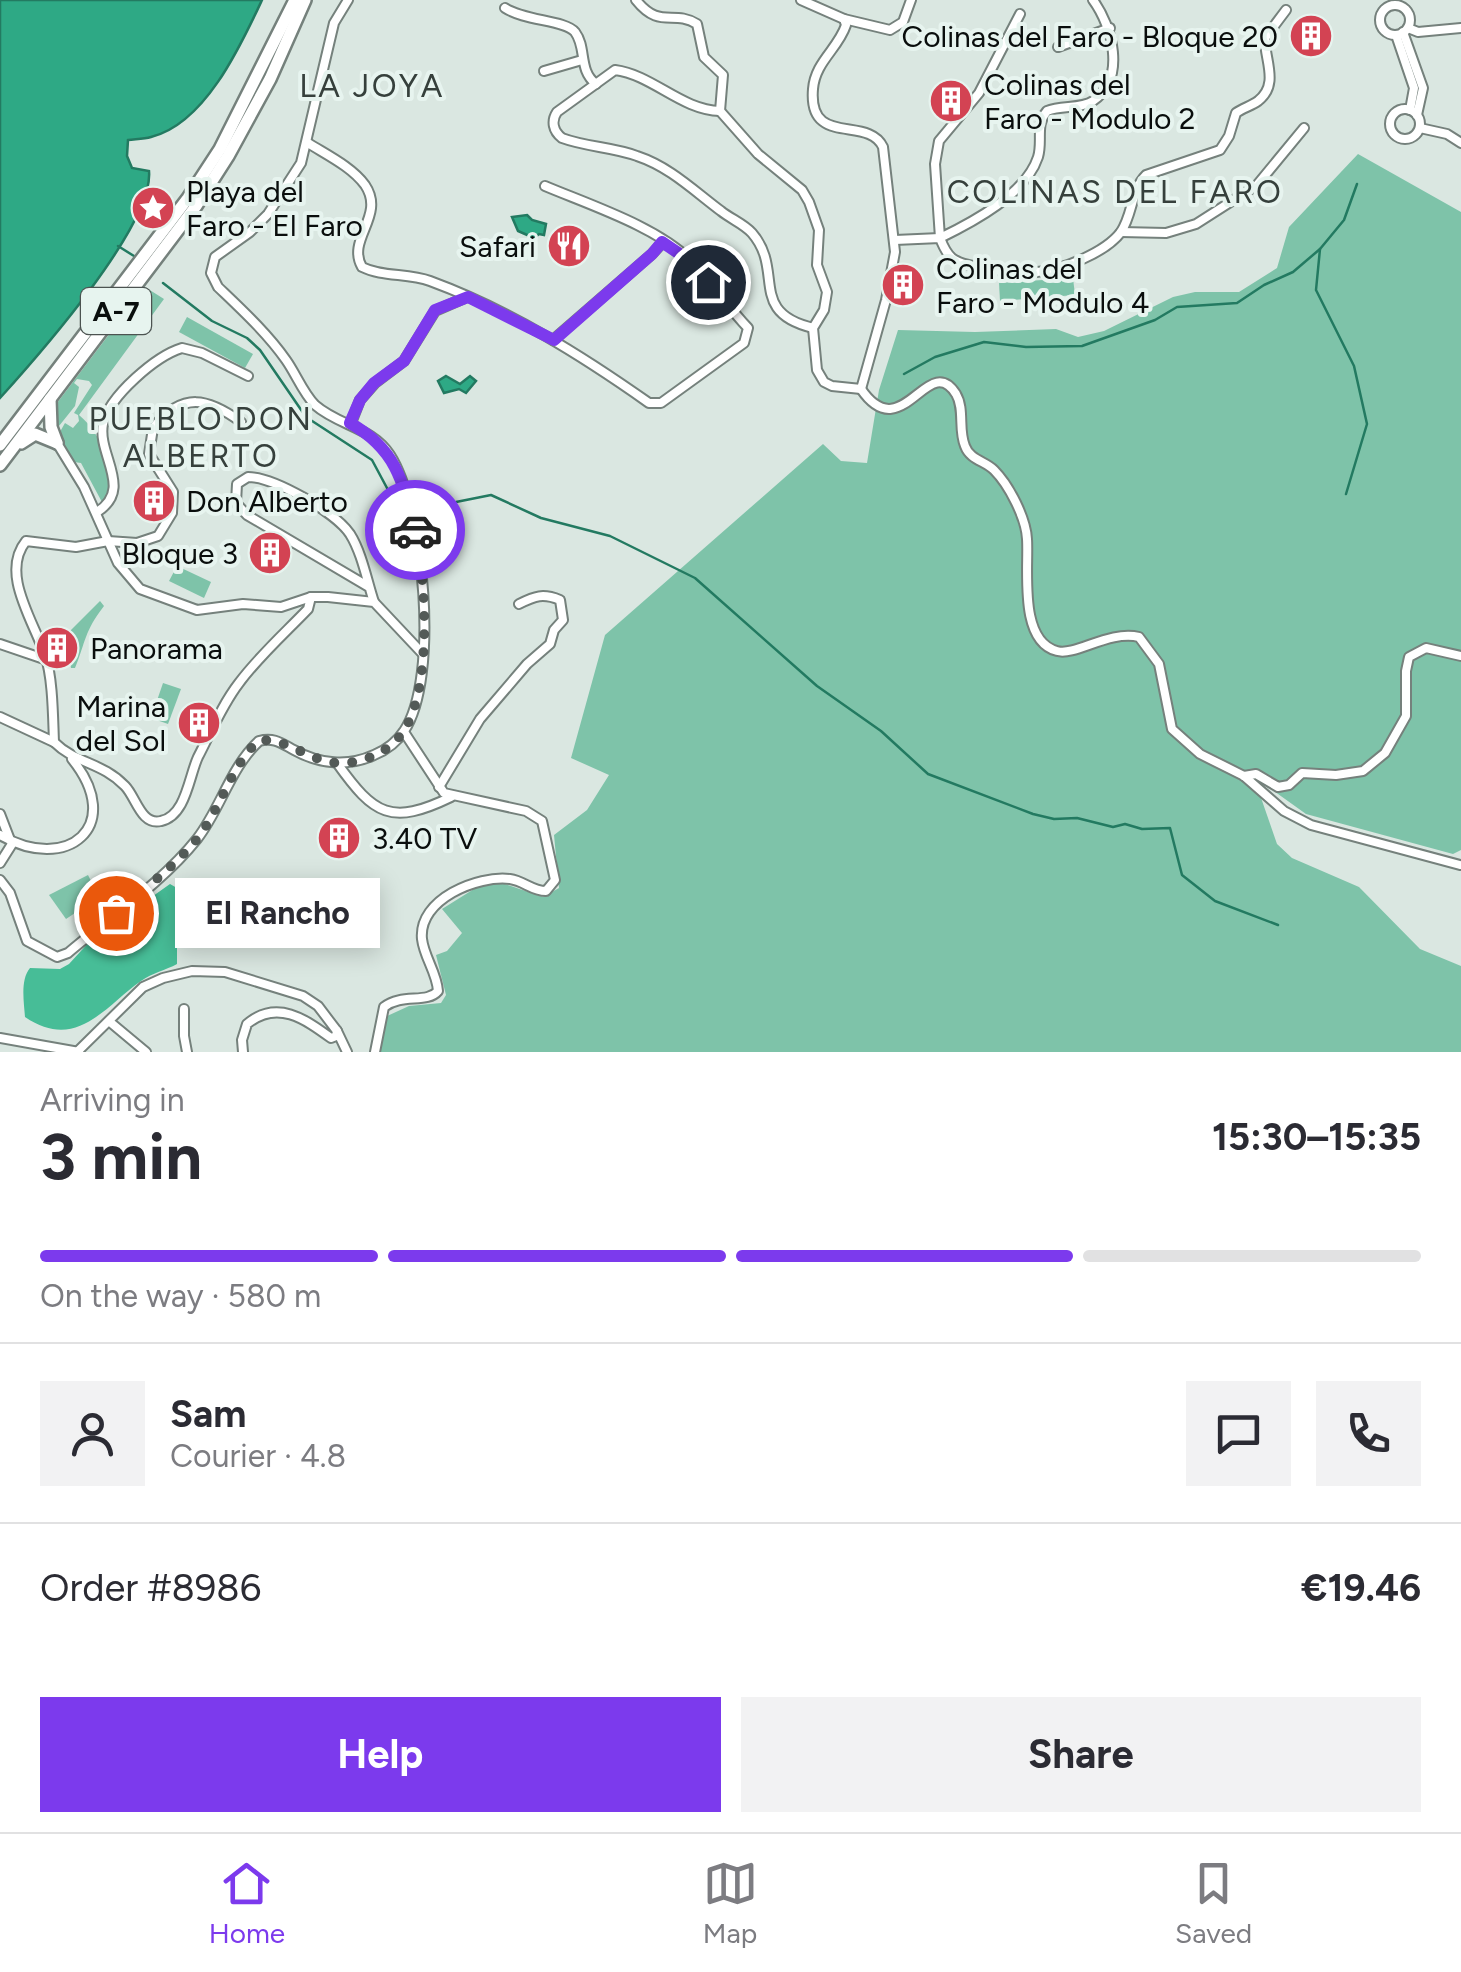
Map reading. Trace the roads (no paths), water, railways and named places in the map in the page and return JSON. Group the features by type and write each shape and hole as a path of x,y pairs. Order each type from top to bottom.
{"highway":[{"name":"A-7","path":"2,455 209,165 263,68 294,0"},
{"name":"A-7","path":"2,455 50,399 196,206 290,50 309,0"},
{"path":"50,399 50,427 57,444"},
{"path":"2,455 35,434 57,444"}],"street":[{"path":"0,880 10,893 27,940 57,957 68,953 196,840 224,796 241,759 252,747 268,739 280,741 297,752 337,764 374,755 404,732 415,699 422,653 423,587 410,509 393,460 374,436 313,403 287,360 218,287 211,273 215,256 250,232 302,164 326,51 334,23 348,0"},
{"path":"636,0 658,18 687,18 697,24 704,58 724,75 720,110"},
{"path":"801,0 844,19 890,30 902,22 910,0"},
{"path":"894,240 940,238 992,212 1032,169 1038,155 1041,120 1047,111 1084,105 1097,98 1112,67 1110,28 1093,0"},
{"path":"1420,128 1413,112 1423,88 1402,32 1410,15 1397,3 1382,12 1380,22 1385,31 1402,32 1418,32 1461,28"},
{"path":"506,8 528,19 570,28 578,38 586,75 596,84"},
{"path":"1020,14 979,94 938,140 935,164 940,238 948,253 962,263 1036,272 1093,253 1120,232 1142,178 1220,150 1230,136 1236,113 1266,92 1270,78 1265,38 1286,10"},
{"path":"844,19 844,31 815,74 814,108 824,123 871,134 882,142 894,240 886,300 861,390"},
{"path":"1058,47 1110,28"},
{"path":"544,71 582,60"},
{"path":"813,328 792,323 772,302 763,252 750,231 668,170 636,155 586,146 556,134 553,122 557,112 610,73 622,71 685,102 720,110 758,154 802,190 809,202 819,230 818,265 827,292 824,310 813,328 814,361 824,382 861,390 870,403 898,409 930,384 939,383 954,390 963,443 968,452 996,472 1026,529 1027,597 1036,631 1045,644 1063,653 1108,638 1139,637 1159,664 1172,730 1200,754 1244,776 1284,811 1311,826 1461,864 1461,874"},
{"path":"1413,112 1402,110 1393,115 1393,133 1410,139 1420,128"},
{"path":"1120,232 1166,233 1196,224 1256,185 1304,128"},
{"path":"1420,128 1447,134 1461,143"},
{"path":"308,142 348,169 365,186 372,210 356,252 362,266 371,271 421,278 468,297 554,340 656,404 744,343 748,328 693,263 608,213 545,186"},
{"path":"554,340 662,242"},
{"path":"350,423 360,400 374,383 404,361 435,310 468,297"},
{"path":"97,512 107,504 115,486 104,421 134,380 160,359 182,348 202,353 248,376"},
{"path":"5,563 13,550 26,541 76,546 108,541 148,542 158,536 169,520 174,504 172,492 150,454 150,436 158,422 202,400 219,406 241,422"},
{"path":"57,444 97,512 118,562 135,585 187,608 209,610 243,604 281,607 311,598 338,596 374,602"},
{"path":"369,587 240,509 234,497 236,484 248,477 266,480 340,524 353,541 369,587 374,602 422,653"},
{"path":"439,788 480,719 527,664 550,644 554,630 563,620 560,600 538,594 519,604"},
{"path":"70,757 108,771 129,790 147,819 157,822 169,818 180,805 197,761 237,685 308,609 311,598"},
{"path":"9,600 47,660 54,742"},
{"path":"0,644 47,660"},
{"path":"1244,776 1256,774 1278,787 1302,773 1336,775 1363,770 1386,752 1404,724 1406,663 1412,654 1426,648 1461,656"},
{"path":"0,717 54,742 81,770 94,800 84,834 73,844 53,850 12,844 0,836"},
{"path":"38,737 52,728"},
{"path":"374,1052 384,1007 398,999 430,998 438,991 422,936 432,910 459,890 485,881 509,879 546,892 554,885 546,828 537,816 451,796 439,788 404,732"},
{"path":"337,764 358,793 380,809 402,814 422,810 451,796"},
{"path":"0,814 12,844"},
{"path":"0,861 12,844"},
{"path":"0,1038 79,1052 150,983 192,970 214,970 303,996 318,1006 348,1052"},
{"path":"184,1009 187,1052"},
{"path":"243,1052 243,1030 264,1014 300,1016 331,1038 336,1031"},
{"path":"110,1022 146,1052"}],"waterway":[{"path":"904,374 935,357 984,342 1026,347 1082,346 1155,320 1177,307 1237,303 1293,272 1320,249 1344,220 1357,184"},
{"path":"118,246 134,256"},
{"path":"1320,249 1316,290 1354,366 1367,424 1346,494"},
{"path":"163,283 212,321 247,338 260,350 306,417 372,460 395,503 402,503"},
{"path":"414,503 456,502 491,495 541,518 610,536 695,578 817,686 881,731 928,774 1054,819 1077,818 1113,827 1125,824 1142,829 1170,828 1182,875 1215,901 1278,925"}],"place":[{"name":"Colinas del Faro - Bloque 20","path":"1311,36"},
{"name":"Colinas del Faro - Modulo 2","path":"951,101"},
{"name":"Playa del Faro - El Faro","path":"153,208"},
{"name":"Safari","path":"569,246"},
{"name":"Colinas del Faro - Modulo 4","path":"903,285"},
{"name":"Don Alberto","path":"154,501"},
{"name":"Bloque 3","path":"270,553"},
{"name":"Panorama","path":"57,648"},
{"name":"Marina del Sol","path":"199,723"},
{"name":"3.40 TV","path":"339,838"},
{"name":"El Rancho","path":"116,913"}],"district":[{"name":"LA JOYA","path":"372,86"},
{"name":"COLINAS DEL FARO","path":"1115,192"},
{"name":"PUEBLO DON ALBERTO","path":"201,438"}]}
